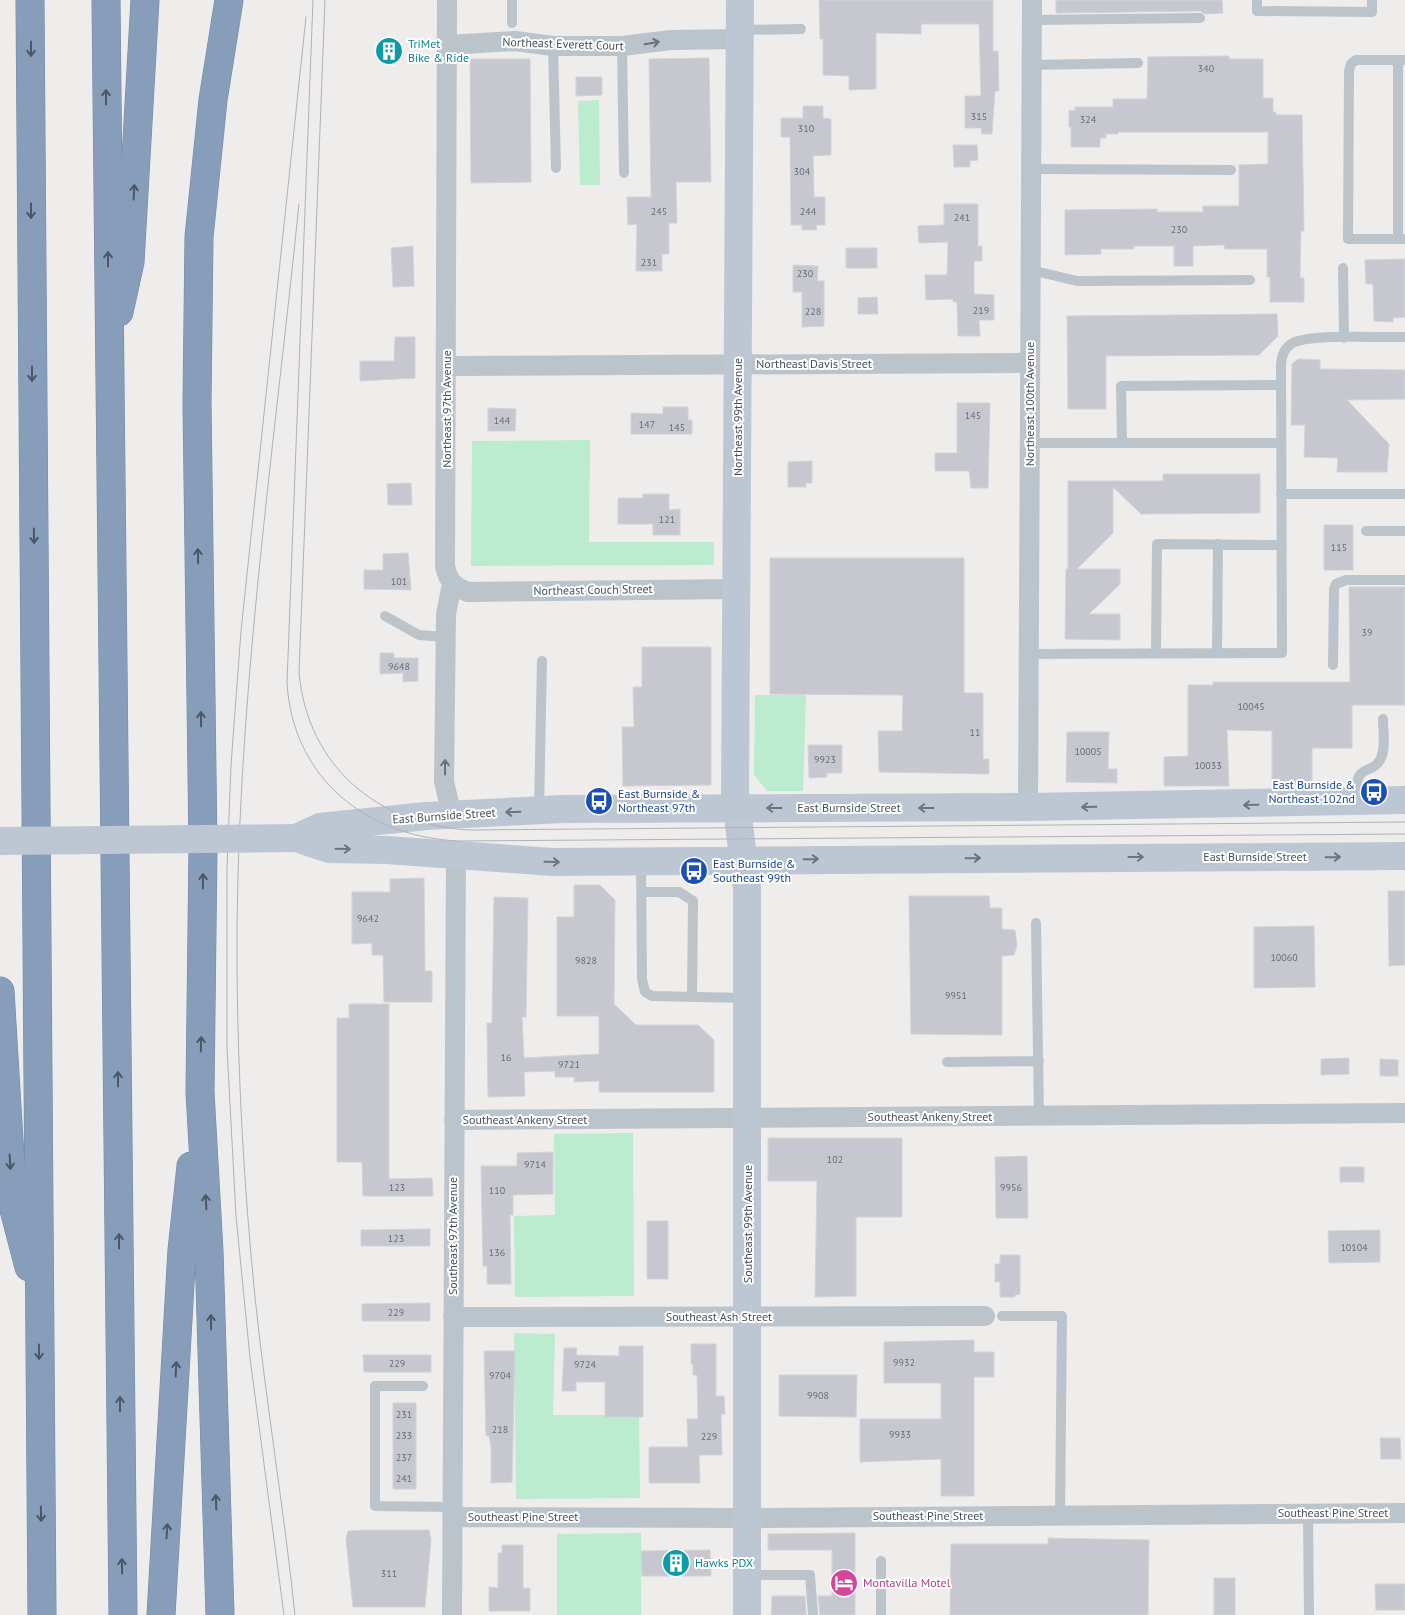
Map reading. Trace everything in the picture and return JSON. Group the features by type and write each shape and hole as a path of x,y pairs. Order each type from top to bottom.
{"highway":[{"path":"30,0 42,1615"},
{"path":"106,0 108,361 117,912 123,1615"},
{"path":"108,361 130,262 145,0"},
{"path":"220,1615 209,1251 200,1092 203,848 198,507 198,310 200,237 206,166 213,100 229,0"},
{"path":"0,992 13,1206 39,1303"},
{"path":"161,1615 182,1250 200,1092"}],"street":[{"name":"Northeast 97th Avenue","path":"447,0 445,566 452,584 446,614 445,637 444,782 452,815"},
{"name":"Northeast 99th Avenue","path":"739,821 735,793 740,0"},
{"name":"Northeast 100th Avenue","path":"1028,807 1032,0"},
{"name":"Northeast Everett Court","path":"447,45 515,41 553,46 622,46 740,34"},
{"name":"Northeast Davis Street","path":"447,366 1030,363"},
{"name":"Northeast Couch Street","path":"452,584 468,592 737,589"},
{"name":"East Burnside Street","path":"296,838 320,827 452,815 540,811 739,821 1028,807 1405,800"},
{"name":"Southeast 99th Avenue","path":"739,821 748,888 748,1615"},
{"name":"East Burnside Street","path":"0,841 296,838 328,849 387,850 456,857 553,862 1405,856"},
{"name":"Southeast 97th Avenue","path":"452,1615 456,857"},
{"name":"Southeast Ankeny Street","path":"454,1120 1405,1113"},
{"name":"Southeast Ash Street","path":"453,1317 994,1316"},
{"name":"Southeast Pine Street","path":"452,1512 747,1518 1405,1513"}],"lane":[{"path":"512,0 512,23"},
{"path":"1257,0 1257,11 1314,12 1372,12 1372,0"},
{"path":"1314,0 1314,12"},
{"path":"1032,20 1200,18"},
{"path":"740,34 801,29"},
{"path":"553,46 556,168"},
{"path":"622,46 624,173"},
{"path":"1356,60 1402,60 1402,239 1348,239 1349,71 1351,64 1356,60"},
{"path":"1032,65 1138,63"},
{"path":"1032,169 1231,170"},
{"path":"1343,268 1344,338"},
{"path":"1031,270 1077,281 1250,280"},
{"path":"1029,654 1282,653 1282,357 1292,342 1308,338 1405,338"},
{"path":"1122,443 1121,386 1281,386"},
{"path":"1030,443 1281,443"},
{"path":"1282,494 1405,494"},
{"path":"1366,531 1405,530"},
{"path":"1156,653 1157,544 1282,545"},
{"path":"1217,653 1218,544"},
{"path":"1333,665 1334,589 1336,584 1346,580 1405,580"},
{"path":"385,616 419,635 445,637"},
{"path":"540,811 542,661"},
{"path":"1355,802 1356,783 1359,774 1376,764 1381,758 1383,719"},
{"path":"641,861 642,978 644,992 652,996 748,998"},
{"path":"642,892 679,892 692,901 692,997"},
{"path":"1036,923 1039,1117"},
{"path":"947,1062 1039,1061"},
{"path":"994,1316 1062,1316 1060,1515"},
{"path":"423,1386 375,1386 375,1506 452,1512"},
{"path":"1308,1514 1309,1615"},
{"path":"881,1561 881,1615"},
{"path":"747,1575 810,1575 813,1615"}],"green space":[{"path":"599,100 600,185 580,185 578,101"},
{"path":"590,440 589,542 714,542 714,565 471,566 472,441"},
{"path":"755,695 806,695 803,791 767,791 754,775"},
{"path":"633,1133 634,1296 515,1297 514,1216 555,1215 554,1134"},
{"path":"514,1333 555,1334 553,1415 639,1415 640,1498 516,1499"},
{"path":"641,1533 641,1615 557,1615 557,1534"}],"building":[{"path":"819,0 993,0 993,51 998,51 999,91 995,91 992,134 982,134 981,128 965,128 965,96 981,96 979,24 921,24 921,34 876,33 876,89 849,90 849,76 823,75 823,39 820,39"},
{"path":"1056,0 1222,0 1223,13 1205,14 1200,11 1056,13"},
{"path":"1229,56 1229,59 1263,59 1263,98 1273,98 1273,112 1276,112 1276,115 1302,115 1304,231 1301,231 1300,278 1304,278 1304,302 1270,302 1270,277 1267,277 1267,249 1225,249 1224,245 1193,246 1193,266 1174,266 1174,246 1134,246 1134,249 1101,249 1101,254 1065,255 1065,210 1157,209 1157,212 1203,212 1203,206 1239,206 1239,165 1268,164 1268,132 1118,132 1118,134 1106,134 1106,138 1100,138 1100,147 1071,147 1071,127 1069,127 1069,110 1075,111 1075,107 1113,107 1113,99 1147,99 1148,57"},
{"path":"709,58 711,182 676,182 677,223 669,223 669,254 662,254 662,271 636,271 637,224 628,225 627,197 651,197 649,59"},
{"path":"470,59 530,59 531,182 471,183"},
{"path":"576,77 602,77 602,95 576,96"},
{"path":"803,106 823,106 823,118 831,119 831,155 813,156 814,197 825,197 825,225 816,225 817,230 802,230 802,225 791,225 790,137 781,137 781,118 803,118"},
{"path":"953,145 977,145 978,160 970,161 970,167 954,167"},
{"path":"944,204 978,204 978,246 982,246 982,261 974,261 974,294 994,295 994,320 979,320 980,336 958,336 957,302 953,302 953,299 926,300 925,275 947,275 948,242 919,243 918,226 944,225"},
{"path":"413,246 414,286 393,287 391,248"},
{"path":"846,248 877,248 877,268 846,268"},
{"path":"1405,259 1405,317 1393,318 1393,322 1374,321 1373,284 1366,284 1365,260"},
{"path":"793,265 818,266 817,281 824,281 824,326 802,327 802,292 793,292"},
{"path":"877,297 878,314 858,314 858,298"},
{"path":"1277,314 1278,336 1259,355 1106,356 1106,409 1068,409 1067,316"},
{"path":"395,337 415,337 415,378 360,381 360,361 394,361"},
{"path":"1298,359 1320,360 1320,369 1405,370 1405,399 1347,400 1389,444 1387,472 1337,472 1338,458 1304,457 1305,425 1291,425 1292,364"},
{"path":"957,403 990,403 988,488 971,488 969,471 935,471 935,453 957,453"},
{"path":"663,407 688,407 688,420 692,420 692,434 631,434 631,413 663,414"},
{"path":"488,408 516,409 515,431 488,431"},
{"path":"812,461 812,483 806,483 806,487 788,487 788,462"},
{"path":"1163,474 1260,474 1260,513 1141,514 1113,487 1113,533 1077,569 1120,569 1120,584 1089,614 1120,614 1120,640 1065,639 1066,569 1068,569 1068,481 1163,481"},
{"path":"411,483 412,505 388,505 387,484"},
{"path":"643,494 669,494 669,510 680,509 680,535 653,535 653,524 618,524 618,498 643,498"},
{"path":"1324,525 1353,525 1353,570 1324,570"},
{"path":"408,553 411,590 364,589 364,570 383,570 383,554"},
{"path":"770,558 964,558 964,693 983,693 983,759 989,759 989,774 879,772 878,731 902,731 903,695 770,694"},
{"path":"1349,587 1405,587 1405,705 1352,705 1352,748 1312,748 1312,785 1272,785 1272,731 1227,730 1229,786 1164,786 1164,757 1188,756 1188,685 1213,685 1213,682 1350,682"},
{"path":"642,647 711,647 711,785 623,786 622,727 634,727 633,687 642,687"},
{"path":"380,653 394,653 394,658 418,658 418,681 403,682 403,673 380,674"},
{"path":"1067,732 1109,732 1108,769 1117,769 1117,783 1066,782"},
{"path":"808,745 842,745 842,773 827,773 827,777 809,778"},
{"path":"424,878 425,971 432,971 432,1002 384,1002 383,955 372,955 372,943 352,944 352,892 390,892 390,879"},
{"path":"574,885 600,885 615,900 614,1004 636,1025 698,1025 714,1040 714,1092 599,1092 599,1081 574,1082 574,1077 555,1077 555,1071 524,1072 525,1096 488,1097 487,1023 492,1023 494,897 528,898 526,1017 522,1017 524,1058 599,1054 599,1016 557,1016 557,917 574,917"},
{"path":"1388,891 1405,891 1405,965 1389,966"},
{"path":"909,896 989,896 990,908 1002,908 1002,929 1015,930 1017,946 1014,955 1002,956 1002,1035 911,1034"},
{"path":"1314,926 1315,987 1254,988 1254,927"},
{"path":"349,1004 389,1004 389,1179 432,1178 433,1196 363,1196 362,1162 337,1162 337,1018 349,1018"},
{"path":"1349,1058 1349,1074 1321,1075 1321,1059"},
{"path":"1380,1059 1398,1060 1398,1076 1380,1076"},
{"path":"768,1138 902,1138 902,1217 856,1217 856,1296 815,1297 817,1181 768,1181"},
{"path":"553,1152 553,1194 513,1195 513,1215 510,1215 511,1284 487,1284 487,1266 483,1266 481,1166 517,1166 517,1153"},
{"path":"1027,1156 1028,1218 996,1218 995,1157"},
{"path":"1340,1167 1364,1167 1364,1182 1340,1182"},
{"path":"647,1221 668,1221 668,1279 647,1279"},
{"path":"430,1229 430,1246 361,1246 361,1230"},
{"path":"1380,1230 1380,1262 1329,1263 1328,1231"},
{"path":"1000,1255 1020,1255 1020,1294 1015,1295 1015,1297 1000,1297 1000,1282 995,1282 995,1264 1000,1264"},
{"path":"430,1303 430,1321 362,1321 362,1304"},
{"path":"974,1340 974,1352 994,1352 994,1377 974,1377 974,1496 941,1496 941,1459 860,1462 860,1419 941,1419 941,1383 884,1383 884,1342"},
{"path":"691,1344 716,1344 716,1396 724,1396 725,1414 721,1414 722,1455 699,1455 700,1483 649,1483 649,1447 688,1447 687,1419 698,1419 697,1375 693,1375"},
{"path":"619,1346 643,1346 643,1417 605,1417 605,1382 576,1382 576,1391 562,1391 564,1348 577,1348 576,1355 619,1356"},
{"path":"484,1351 515,1351 512,1482 491,1483 491,1446 489,1436 486,1436"},
{"path":"363,1355 431,1355 431,1372 364,1372"},
{"path":"779,1375 857,1375 856,1417 779,1416"},
{"path":"393,1403 416,1403 416,1489 393,1489"},
{"path":"1380,1438 1400,1438 1401,1459 1381,1459"},
{"path":"429,1530 431,1540 425,1607 353,1607 346,1539 348,1531"},
{"name":"Montavilla Motel","path":"855,1533 855,1615 820,1615 818,1596 832,1596 832,1550 768,1550 768,1534"},
{"path":"1048,1538 1149,1540 1148,1615 950,1615 951,1544 1048,1544"},
{"path":"502,1545 523,1545 523,1588 530,1588 530,1611 489,1611 489,1587 498,1588 498,1553 502,1553"},
{"name":"Hawks PDX","path":"710,1550 711,1576 642,1576 641,1551"},
{"path":"1214,1578 1235,1578 1235,1615 1214,1615"},
{"path":"1375,1584 1405,1584 1405,1610 1376,1610"},
{"path":"772,1596 805,1596 806,1615 771,1615"}],"tram line":[{"path":"313,0 287,683 292,717 303,748 320,774 341,796 366,815 394,828 425,837 459,841 1405,834"},
{"path":"325,0 299,673 305,707 317,736 333,763 353,785 378,803 406,817 437,826 470,830 1405,822"},
{"path":"284,1615 250,1358 236,1216 227,1048 227,868 231,765 241,631 306,17"},
{"path":"295,1615 259,1337 251,1256 242,1134 237,970 238,874 249,682 267,491 299,204"}],"place":[{"name":"TriMet Bike & Ride","path":"389,51"},
{"name":"East Burnside & Northeast 102nd","path":"1374,792"},
{"name":"East Burnside & Northeast 97th","path":"599,801"},
{"name":"East Burnside & Southeast 99th","path":"694,871"},
{"name":"Hawks PDX","path":"676,1563"},
{"name":"Montavilla Motel","path":"844,1583"}]}
